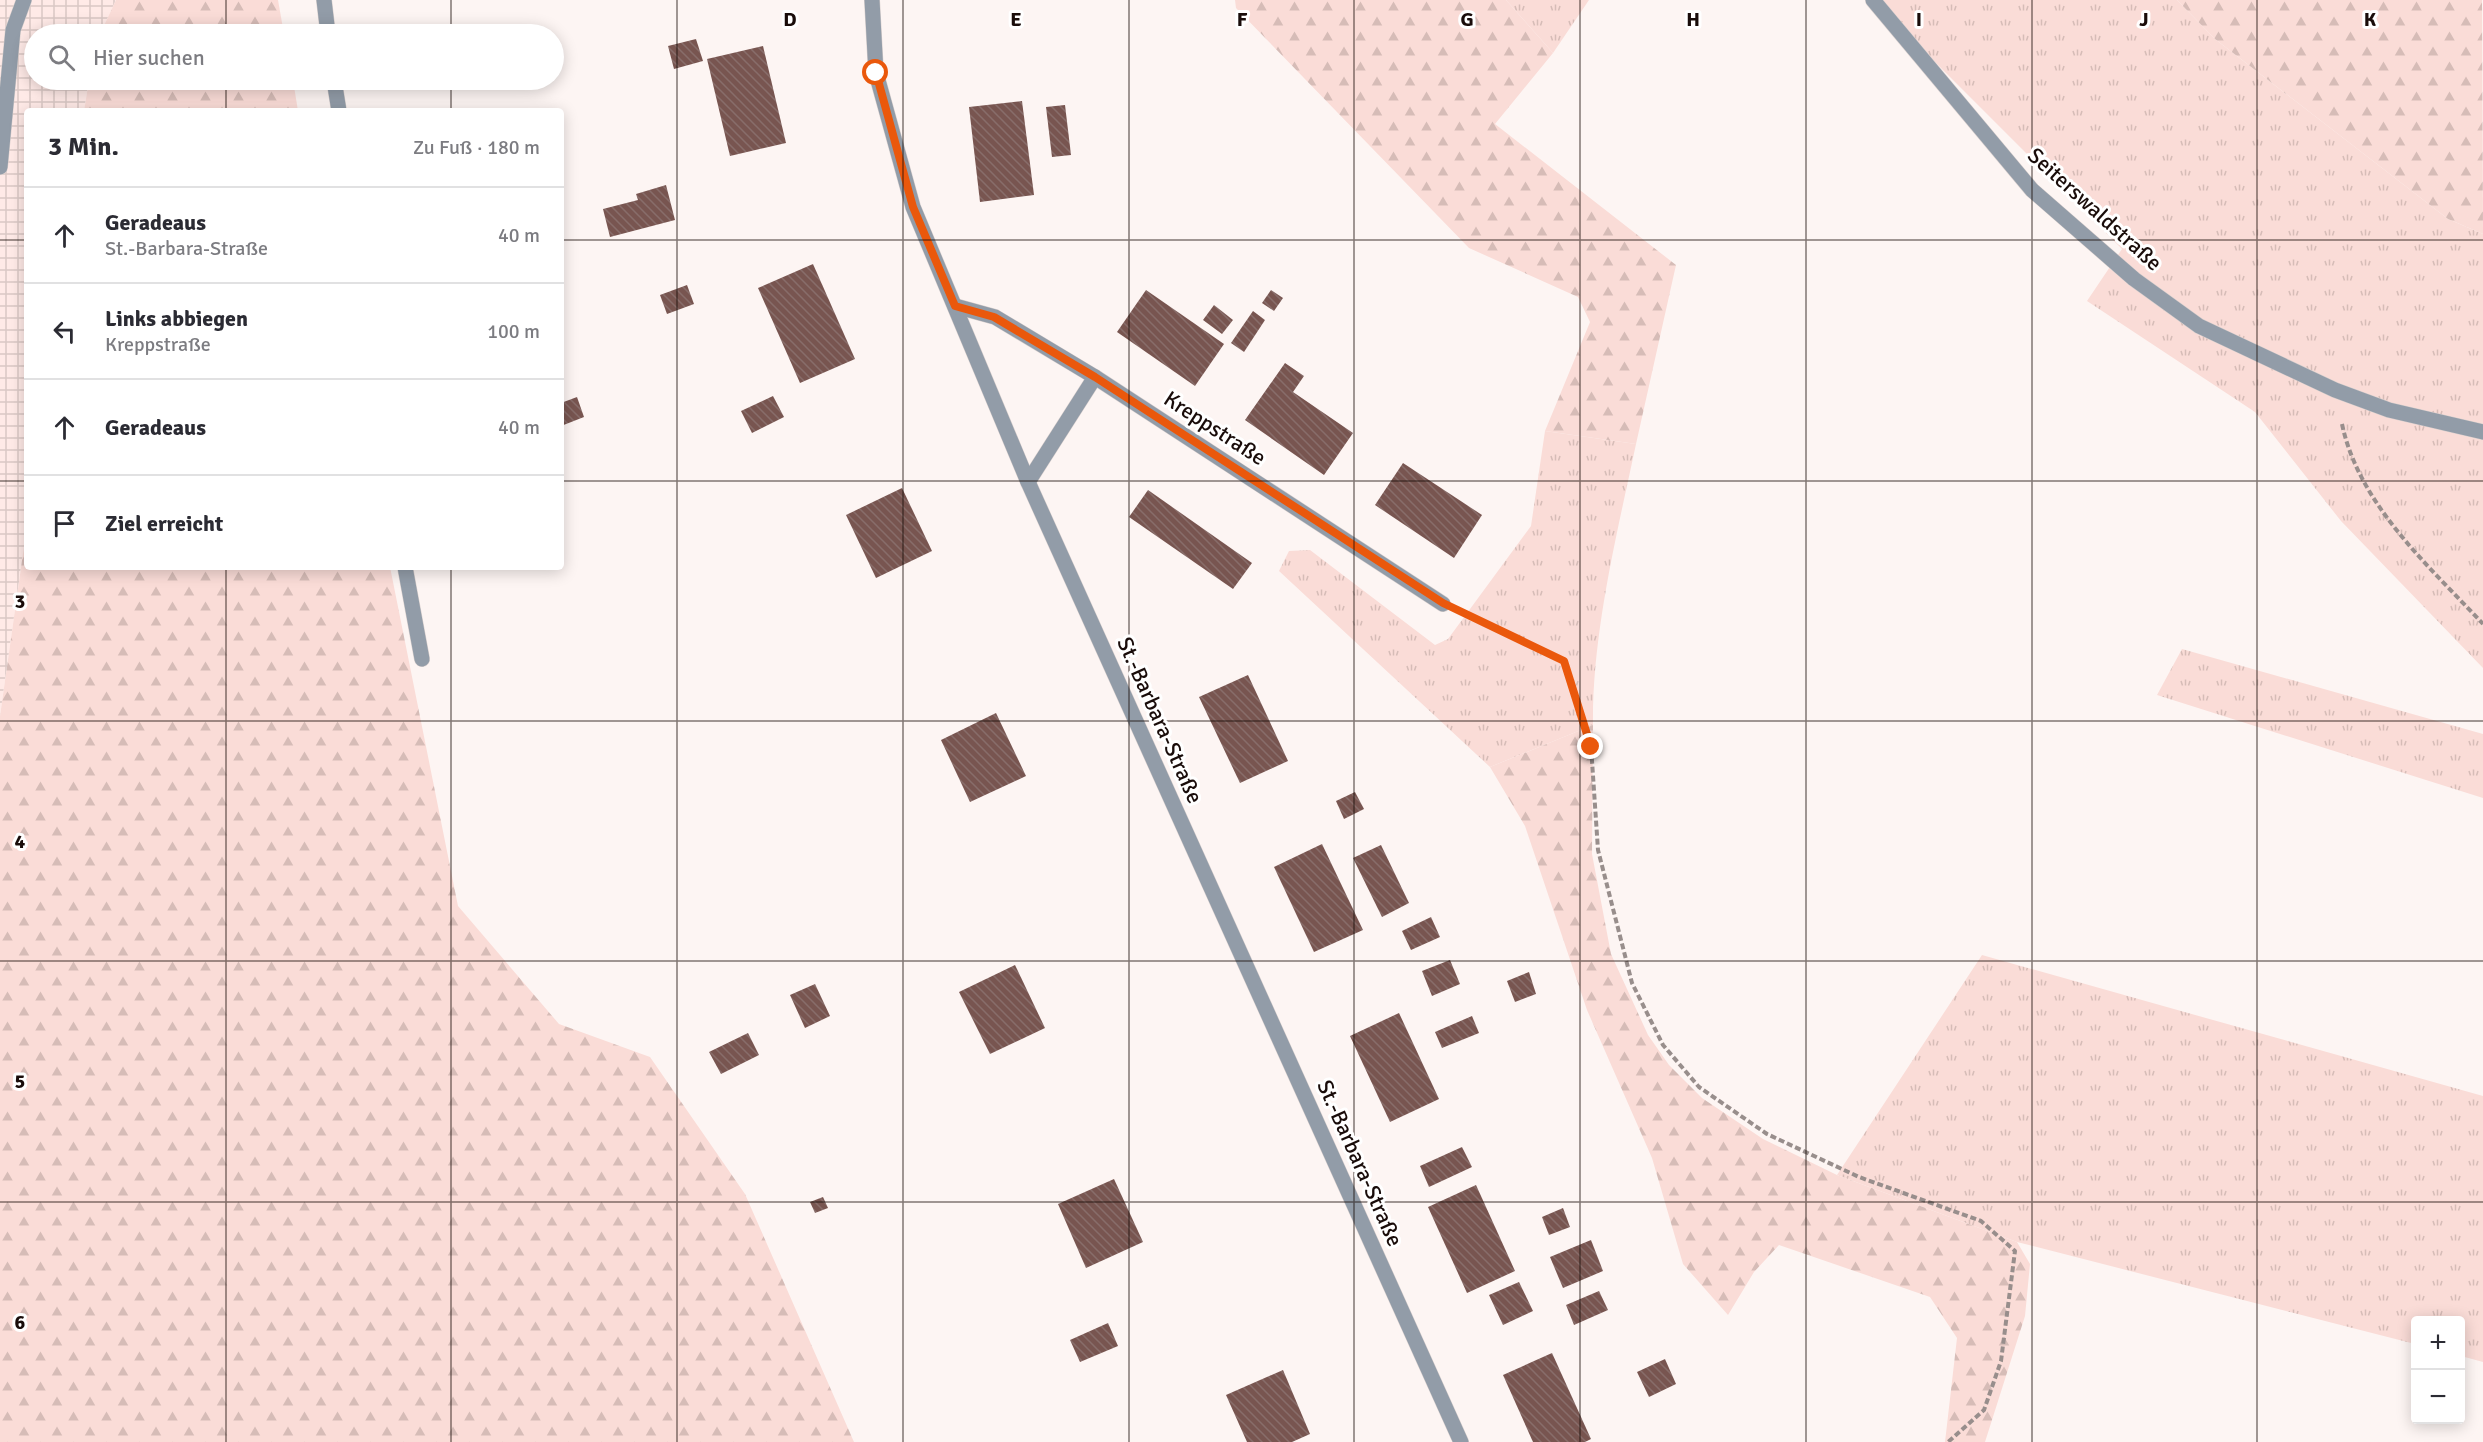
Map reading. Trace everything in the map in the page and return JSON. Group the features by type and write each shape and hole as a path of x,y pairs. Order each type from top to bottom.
{"street":[{"path":"0,167 13,30 24,0"},
{"path":"324,0 327,24"},
{"name":"St.-Barbara-Straße","path":"872,0 876,73 913,207 1028,482 1461,1442"},
{"name":"Seiterswaldstraße","path":"1873,0 2032,190 2134,279 2199,326 2335,390 2389,410 2483,432"},
{"path":"336,90 339,108"},
{"name":"Kreppstraße","path":"955,306 994,317 1095,377 1443,603"},
{"path":"1028,482 1095,377"},
{"path":"406,570 422,659"}],"path":[{"path":"2335,390 2347,447 2370,492 2414,551 2483,624"},
{"path":"1443,603 1564,661 1591,747 1598,850 1632,983 1663,1046 1699,1087 1767,1134 1858,1177 1981,1221 2015,1251 2001,1361 1984,1410 1948,1442"}],"shaded area":[{"path":"0,0 116,0 105,24 24,24 24,90 87,90 84,108 24,108 24,546 0,716"}],"green space":[{"path":"116,0 278,0 282,24 105,24"},
{"path":"1235,0 1506,0 1553,53 1495,124 1676,265 1636,444 1545,431 1590,322 1578,297 1469,248 1236,8"},
{"path":"1506,0 1589,0 1553,53"},
{"path":"1873,0 2177,0 2215,39 2448,219 2483,234 2483,668 2341,521 2255,412 2087,301 2122,249"},
{"path":"2177,0 2482,0 2483,234 2448,219 2215,39"},
{"path":"87,90 295,90 298,108 84,108"},
{"path":"1545,431 1636,444 1601,619 1593,725 1490,767 1279,571 1289,551 1310,550 1435,645 1448,639 1531,526"},
{"path":"24,546 24,570 391,570 458,906 559,1024 650,1057 745,1194 854,1442 0,1442 0,716"},
{"path":"2182,649 2483,734 2483,798 2157,695"},
{"path":"1593,725 1592,854 1611,954 1648,1035 1669,1065 1702,1098 1763,1139 1837,1175 2017,1242 2030,1264 2025,1316 1985,1442 1945,1442 1957,1338 1930,1297 1779,1245 1754,1272 1728,1315 1683,1264 1652,1158 1587,1010 1525,826 1490,767"},
{"path":"1982,955 2483,1096 2483,1362 2465,1357 2465,1316 2411,1316 2411,1343 2017,1242 1837,1175"}],"building":[{"path":"696,39 703,61 674,69 668,46"},
{"path":"763,46 786,143 730,156 707,59"},
{"path":"1022,101 1034,195 980,202 969,107"},
{"path":"1065,105 1071,155 1052,157 1046,107"},
{"path":"666,185 675,220 610,237 603,209 638,200 636,194"},
{"path":"813,264 855,359 800,383 758,288"},
{"path":"687,285 694,304 667,314 660,295"},
{"path":"1146,290 1224,344 1195,386 1117,332"},
{"path":"1271,290 1283,298 1274,311 1262,303"},
{"path":"1214,305 1233,320 1222,334 1203,320"},
{"path":"1253,311 1265,320 1244,352 1231,343"},
{"path":"1285,363 1304,376 1293,392 1353,433 1324,475 1245,420"},
{"path":"773,396 784,417 752,433 741,411"},
{"path":"577,397 584,417 564,425 564,402"},
{"path":"1403,463 1482,515 1454,558 1375,505"},
{"path":"902,488 932,551 876,578 846,515"},
{"path":"1148,490 1252,563 1233,589 1129,517"},
{"path":"1248,675 1288,761 1240,783 1199,697"},
{"path":"996,713 1026,776 970,802 941,740"},
{"path":"1355,792 1364,809 1344,819 1336,801"},
{"path":"1322,844 1363,930 1314,952 1274,867"},
{"path":"1381,845 1409,903 1382,917 1353,858"},
{"path":"1431,917 1440,937 1411,950 1402,931"},
{"path":"1450,960 1460,984 1432,996 1422,971"},
{"path":"1015,965 1045,1028 990,1054 959,992"},
{"path":"1529,972 1536,994 1515,1002 1507,981"},
{"path":"815,984 830,1016 805,1028 790,995"},
{"path":"1399,1013 1439,1099 1390,1122 1350,1036"},
{"path":"1472,1016 1479,1033 1442,1048 1435,1032"},
{"path":"748,1033 759,1055 721,1074 709,1052"},
{"path":"1462,1147 1472,1167 1429,1187 1420,1166"},
{"path":"1114,1179 1143,1242 1086,1268 1058,1204"},
{"path":"1476,1185 1515,1271 1467,1293 1428,1207"},
{"path":"823,1197 828,1208 815,1213 810,1202"},
{"path":"1563,1208 1570,1227 1549,1235 1542,1217"},
{"path":"1591,1240 1603,1271 1563,1288 1550,1257"},
{"path":"1519,1282 1533,1311 1503,1325 1489,1295"},
{"path":"1599,1291 1608,1310 1574,1325 1566,1305"},
{"path":"1108,1323 1118,1346 1080,1362 1070,1340"},
{"path":"1552,1353 1591,1439 1585,1442 1533,1442 1503,1375"},
{"path":"1665,1359 1676,1384 1649,1397 1637,1372"},
{"path":"1283,1370 1310,1434 1292,1442 1247,1442 1226,1395"}],"route":[{"path":"876,73 913,207 955,306 994,317 1095,377 1443,603 1564,661 1591,747"}]}
